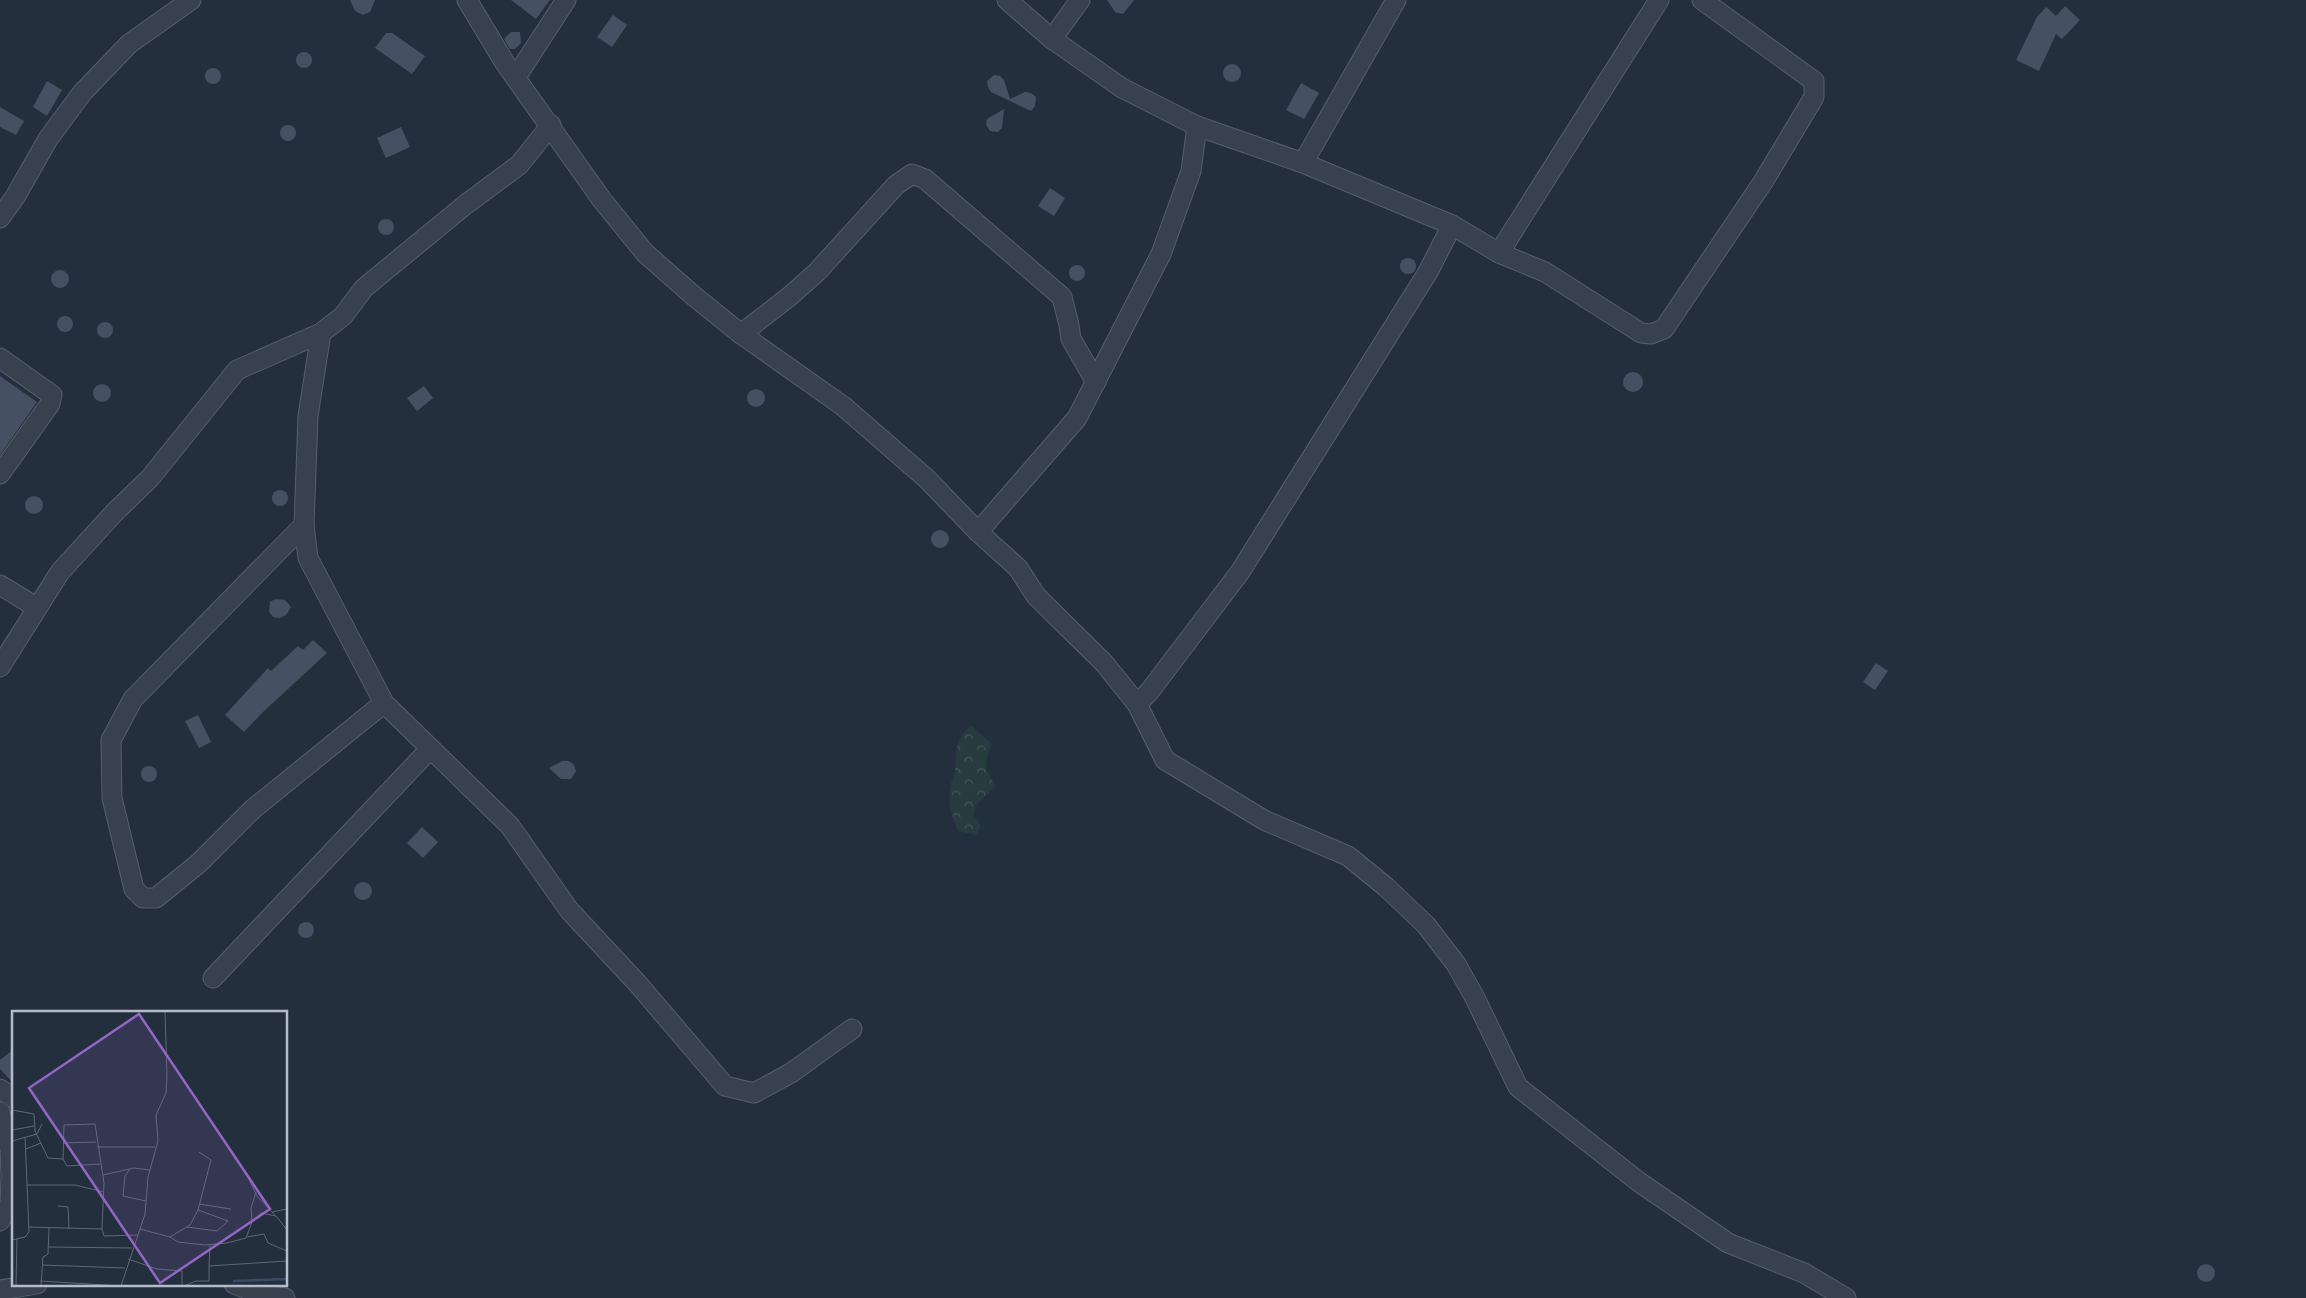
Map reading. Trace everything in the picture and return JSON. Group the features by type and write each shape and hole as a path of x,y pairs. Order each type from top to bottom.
{"street":[{"path":"0,218 15,197 48,139 82,93 129,44 191,0"},
{"path":"467,0 505,63 551,125 602,200 645,253 741,334 843,406 927,479 978,532 1018,568 1036,596 1104,663 1137,704 1165,760 1264,820 1348,856 1386,887 1426,925 1456,964 1475,998 1518,1087 1639,1182 1728,1244 1804,1273 1846,1298"},
{"path":"516,77 566,0"},
{"path":"1007,0 1052,39 1122,88 1197,126 1303,163 1452,225 1499,253 1545,272 1641,333 1651,334 1664,329 1763,182 1814,97 1814,81 1702,0"},
{"path":"1052,39 1080,0"},
{"path":"1303,163 1396,0"},
{"path":"1499,253 1659,0"},
{"path":"0,666 60,572 114,513 150,478 237,370 321,333 343,316 364,288 464,205 519,165 551,125"},
{"path":"978,532 1077,418 1161,254 1191,171 1197,126"},
{"path":"741,334 790,296 817,272 875,211 896,185 912,174 925,179 1062,297 1069,325 1070,339 1096,382"},
{"path":"1137,704 1149,692 1240,572 1428,272 1452,225"},
{"path":"321,333 308,416 304,525 308,558 384,703 510,826 569,910 638,984 725,1086 754,1093 791,1073 852,1030"},
{"path":"0,358 52,395 50,404 0,474"},
{"path":"304,525 133,699 111,740 112,798 134,889 143,898 156,898 199,863 254,809 384,703"},
{"path":"0,585 36,607"},
{"path":"213,978 430,749"},
{"path":"0,1089 12,1097"},
{"path":"0,1112 10,1149 10,1204 12,1214"},
{"path":"0,1221 10,1204"},
{"path":"0,1290 25,1286"},
{"path":"239,1286 263,1295 285,1298"}],"green space":[{"path":"971,726 992,744 987,756 986,766 996,786 977,804 973,814 981,826 976,835 958,831 950,806 950,787 955,771 957,746 962,736"}],"building":[{"path":"350,0 375,0 370,12 363,15 355,11"},
{"path":"511,0 550,0 536,19"},
{"path":"1107,0 1134,0 1123,14 1115,12"},
{"path":"2065,6 2080,20 2062,39 2056,34 2039,71 2016,60 2037,17 2046,7 2056,16"},
{"path":"613,15 627,25 612,47 597,37"},
{"path":"511,32 520,32 521,43 515,49 510,49 504,39"},
{"path":"386,33 392,33 425,56 412,74 375,48"},
{"path":"301,52 307,52 312,57 310,66 301,68 296,63 296,57"},
{"path":"1232,64 1238,67 1241,73 1238,79 1232,82 1226,79 1223,73 1226,67"},
{"path":"213,68 221,76 213,84 205,76"},
{"path":"994,75 1000,76 1004,80 1010,99 1025,92 1031,93 1036,97 1035,106 1031,111 991,92 987,81"},
{"path":"47,81 62,90 47,116 33,107"},
{"path":"1301,83 1319,93 1304,119 1286,110"},
{"path":"0,107 24,121 16,135 0,127"},
{"path":"1004,109 1002,128 998,132 990,131 986,125 987,119"},
{"path":"285,125 291,125 296,130 294,139 285,141 280,136 280,130"},
{"path":"401,127 410,147 386,158 377,138"},
{"path":"1050,188 1065,198 1054,216 1038,206"},
{"path":"386,219 392,221 394,227 392,233 386,235 380,233 378,227 380,221"},
{"path":"1408,258 1414,260 1416,266 1414,272 1408,274 1402,272 1400,266 1402,260"},
{"path":"1077,265 1083,267 1085,273 1083,279 1077,281 1071,279 1069,273 1071,267"},
{"path":"60,270 66,273 69,279 66,285 60,288 54,285 51,279 54,273"},
{"path":"62,316 68,316 73,321 71,330 62,332 57,327 57,321"},
{"path":"102,322 108,322 113,327 111,336 102,338 97,333 97,327"},
{"path":"1633,372 1640,375 1643,382 1640,389 1633,392 1626,389 1623,382 1626,375"},
{"path":"0,376 37,402 0,455"},
{"path":"98,384 106,384 111,389 109,400 98,402 93,397 93,389"},
{"path":"424,386 433,398 417,411 407,398"},
{"path":"756,389 762,392 765,398 762,404 756,407 750,404 747,398 750,392"},
{"path":"280,490 288,498 280,506 272,498"},
{"path":"30,496 38,496 43,501 41,512 30,514 25,509 25,501"},
{"path":"940,530 946,533 949,539 946,545 940,548 934,545 931,539 934,533"},
{"path":"275,599 285,600 291,607 286,615 280,618 273,617 269,612 270,602"},
{"path":"313,640 327,653 244,732 225,715 268,668 271,671 298,646 303,650"},
{"path":"1876,663 1888,671 1875,690 1863,682"},
{"path":"198,715 211,742 199,748 185,721"},
{"path":"562,761 569,761 574,765 576,771 571,779 561,779 549,768"},
{"path":"146,766 152,766 157,771 155,780 146,782 141,777 141,771"},
{"path":"422,827 438,842 423,858 407,843"},
{"path":"363,882 369,885 372,891 369,897 363,900 357,897 354,891 357,885"},
{"path":"303,922 309,922 314,927 312,936 303,938 298,933 298,927"},
{"path":"12,1051 12,1082 0,1069 0,1060"},
{"path":"2206,1264 2212,1267 2215,1273 2212,1279 2206,1282 2200,1279 2197,1273 2200,1267"}]}
